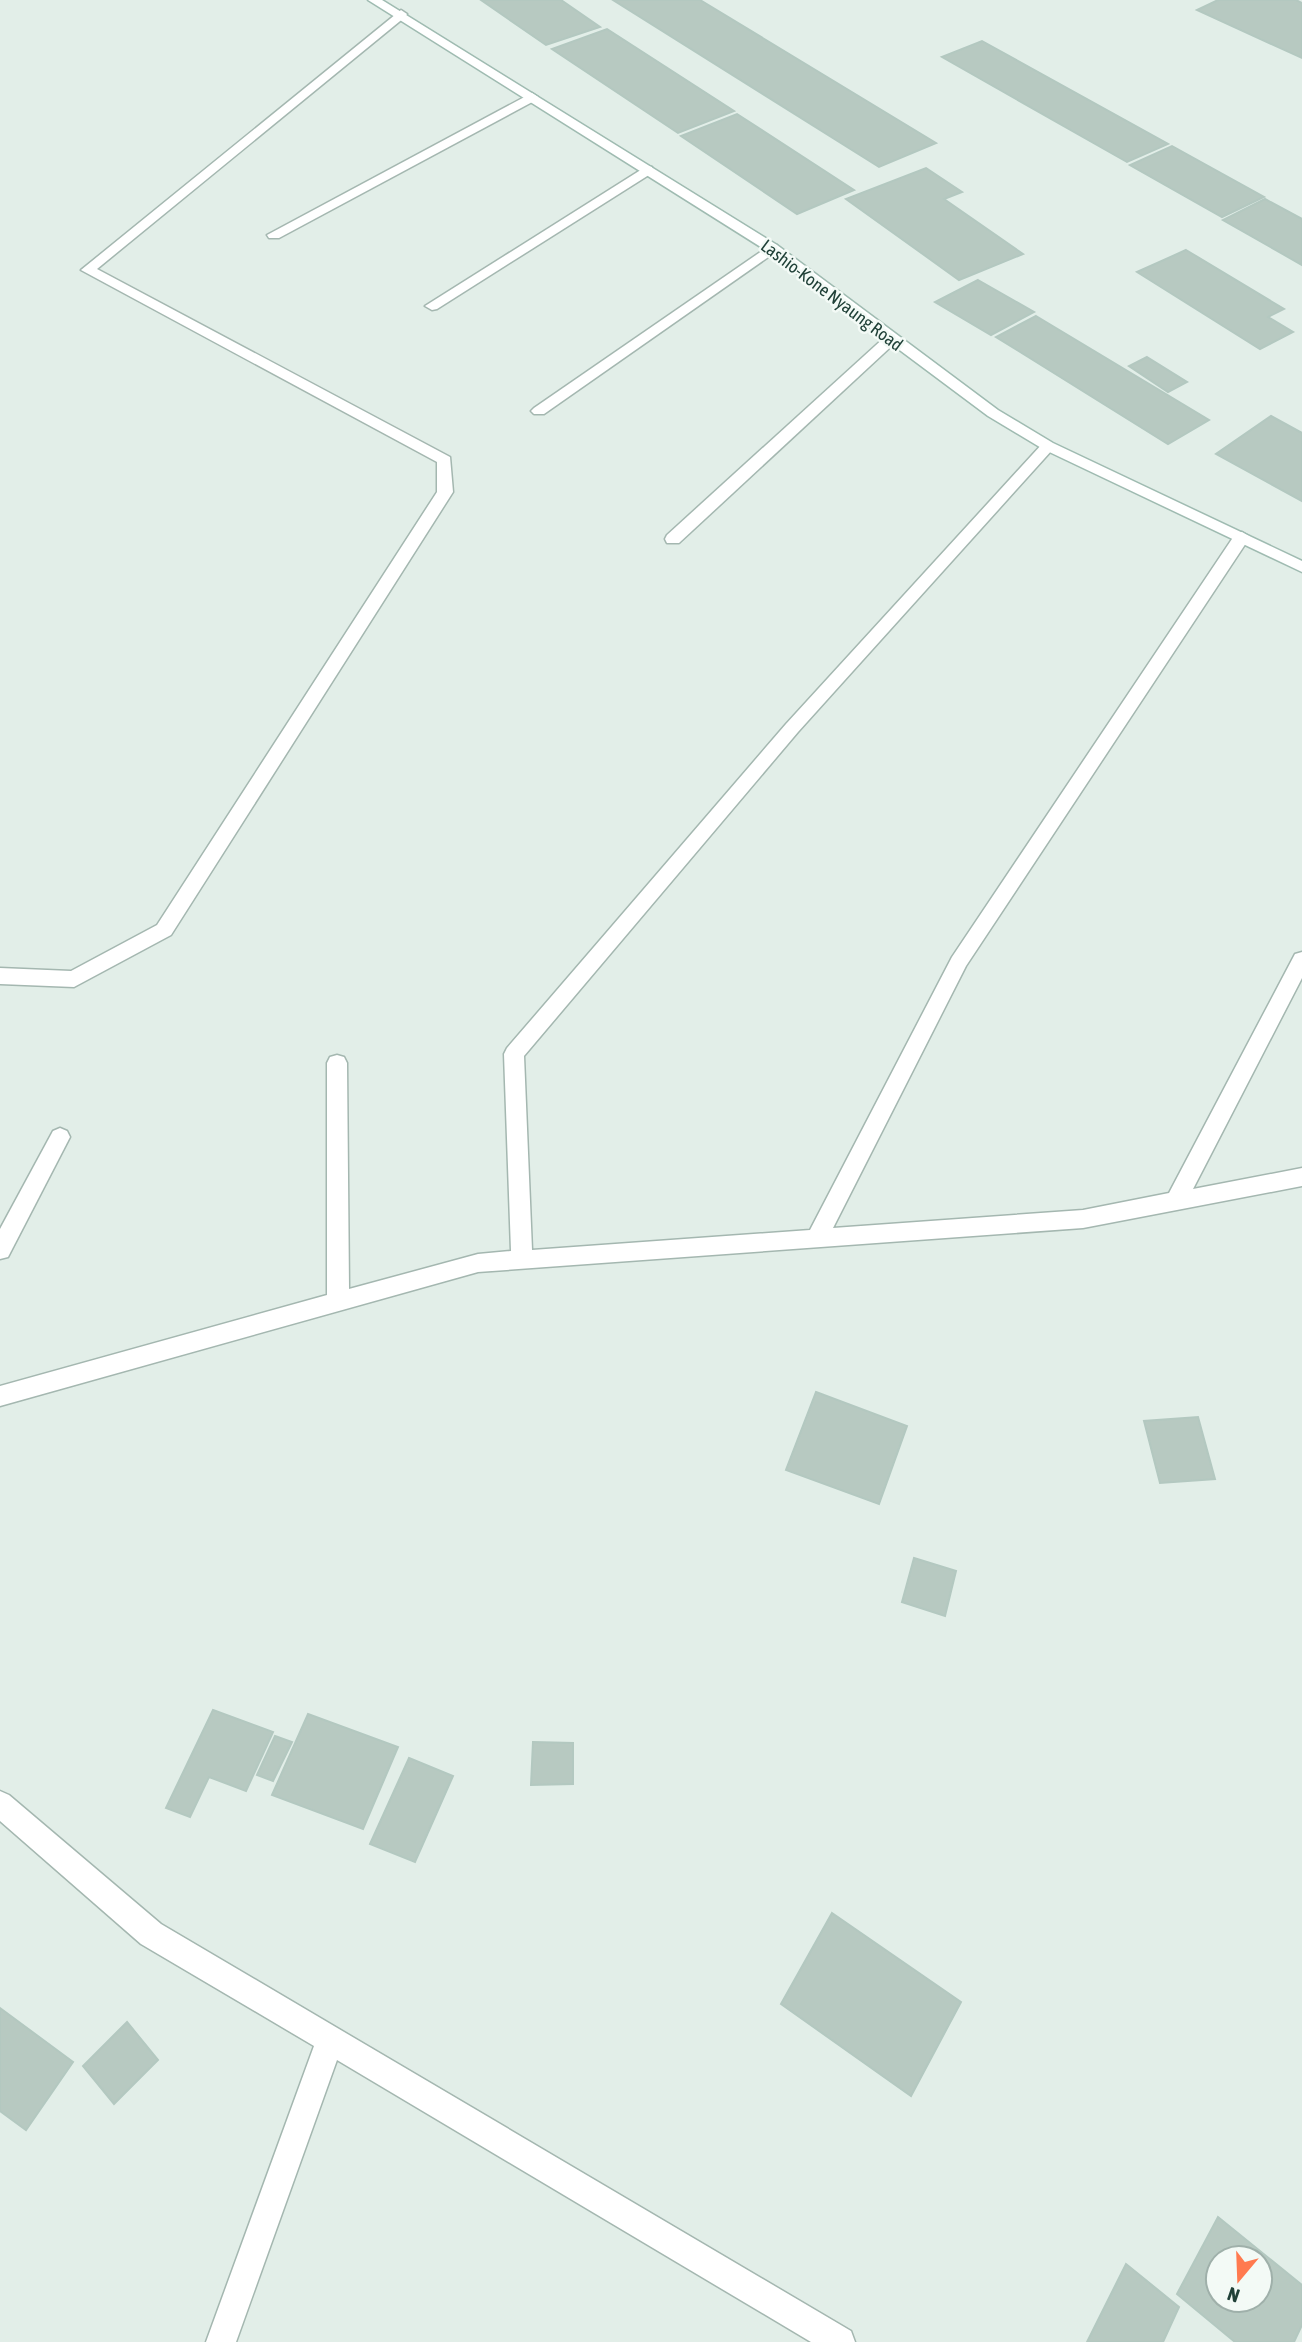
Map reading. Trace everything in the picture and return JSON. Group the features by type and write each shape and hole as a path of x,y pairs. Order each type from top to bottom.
{"street":[{"name":"Lashio-Kone Nyaung Road","path":"374,0 401,14 772,248 993,413 1048,446 1302,567"},
{"path":"0,976 74,979 164,930 445,492 445,460 88,270 401,14"},
{"path":"274,235 532,97"},
{"path":"432,306 647,170"},
{"path":"539,411 772,248"},
{"path":"673,539 891,339"},
{"path":"522,1260 514,1054 792,727 1048,446"},
{"path":"816,1239 959,962 1242,537"},
{"path":"1175,1201 1302,959"},
{"path":"337,1063 338,1303"},
{"path":"0,1250 60,1137"},
{"path":"0,1396 478,1263 1083,1219 1302,1177"},
{"path":"0,1804 151,1934 840,2342"},
{"path":"221,2342 330,2039"}],"building":[{"path":"481,0 561,0 600,27 546,45"},
{"path":"613,0 700,0 936,143 879,167"},
{"path":"1218,0 1296,0 1302,3 1302,58 1197,10"},
{"path":"607,29 734,111 678,133 552,49"},
{"path":"982,41 1168,144 1127,162 942,57"},
{"path":"737,114 854,190 797,214 681,136"},
{"path":"1172,146 1264,197 1222,217 1130,165"},
{"path":"926,168 962,192 944,199 1023,254 959,280 846,199"},
{"path":"1265,199 1302,219 1302,265 1223,220"},
{"path":"1186,250 1284,309 1268,317 1293,332 1260,349 1137,272"},
{"path":"978,280 1034,312 991,335 935,302"},
{"path":"1036,316 1209,420 1168,444 996,337"},
{"path":"1147,357 1187,382 1168,392 1129,366"},
{"path":"1271,416 1302,433 1302,501 1216,454"},
{"path":"816,1392 907,1426 879,1504 786,1470"},
{"path":"1198,1417 1215,1479 1160,1483 1144,1421"},
{"path":"914,1558 956,1571 945,1616 902,1602"},
{"path":"213,1710 273,1732 246,1791 209,1777 190,1817 166,1808"},
{"path":"308,1714 398,1747 363,1829 272,1795"},
{"path":"275,1736 292,1742 273,1781 257,1775"},
{"path":"533,1742 573,1743 573,1784 531,1785"},
{"path":"409,1758 453,1776 415,1862 370,1844"},
{"path":"832,1913 961,2002 911,2096 781,2004"},
{"path":"0,2008 73,2062 26,2130 0,2111"},
{"path":"127,2022 158,2060 114,2104 83,2066"},
{"path":"1218,2217 1251,2244 1204,2244 1204,2314 1274,2314 1274,2262 1302,2285 1302,2325 1294,2342 1235,2342 1177,2294"},
{"path":"1126,2264 1179,2307 1163,2342 1087,2342"}]}
